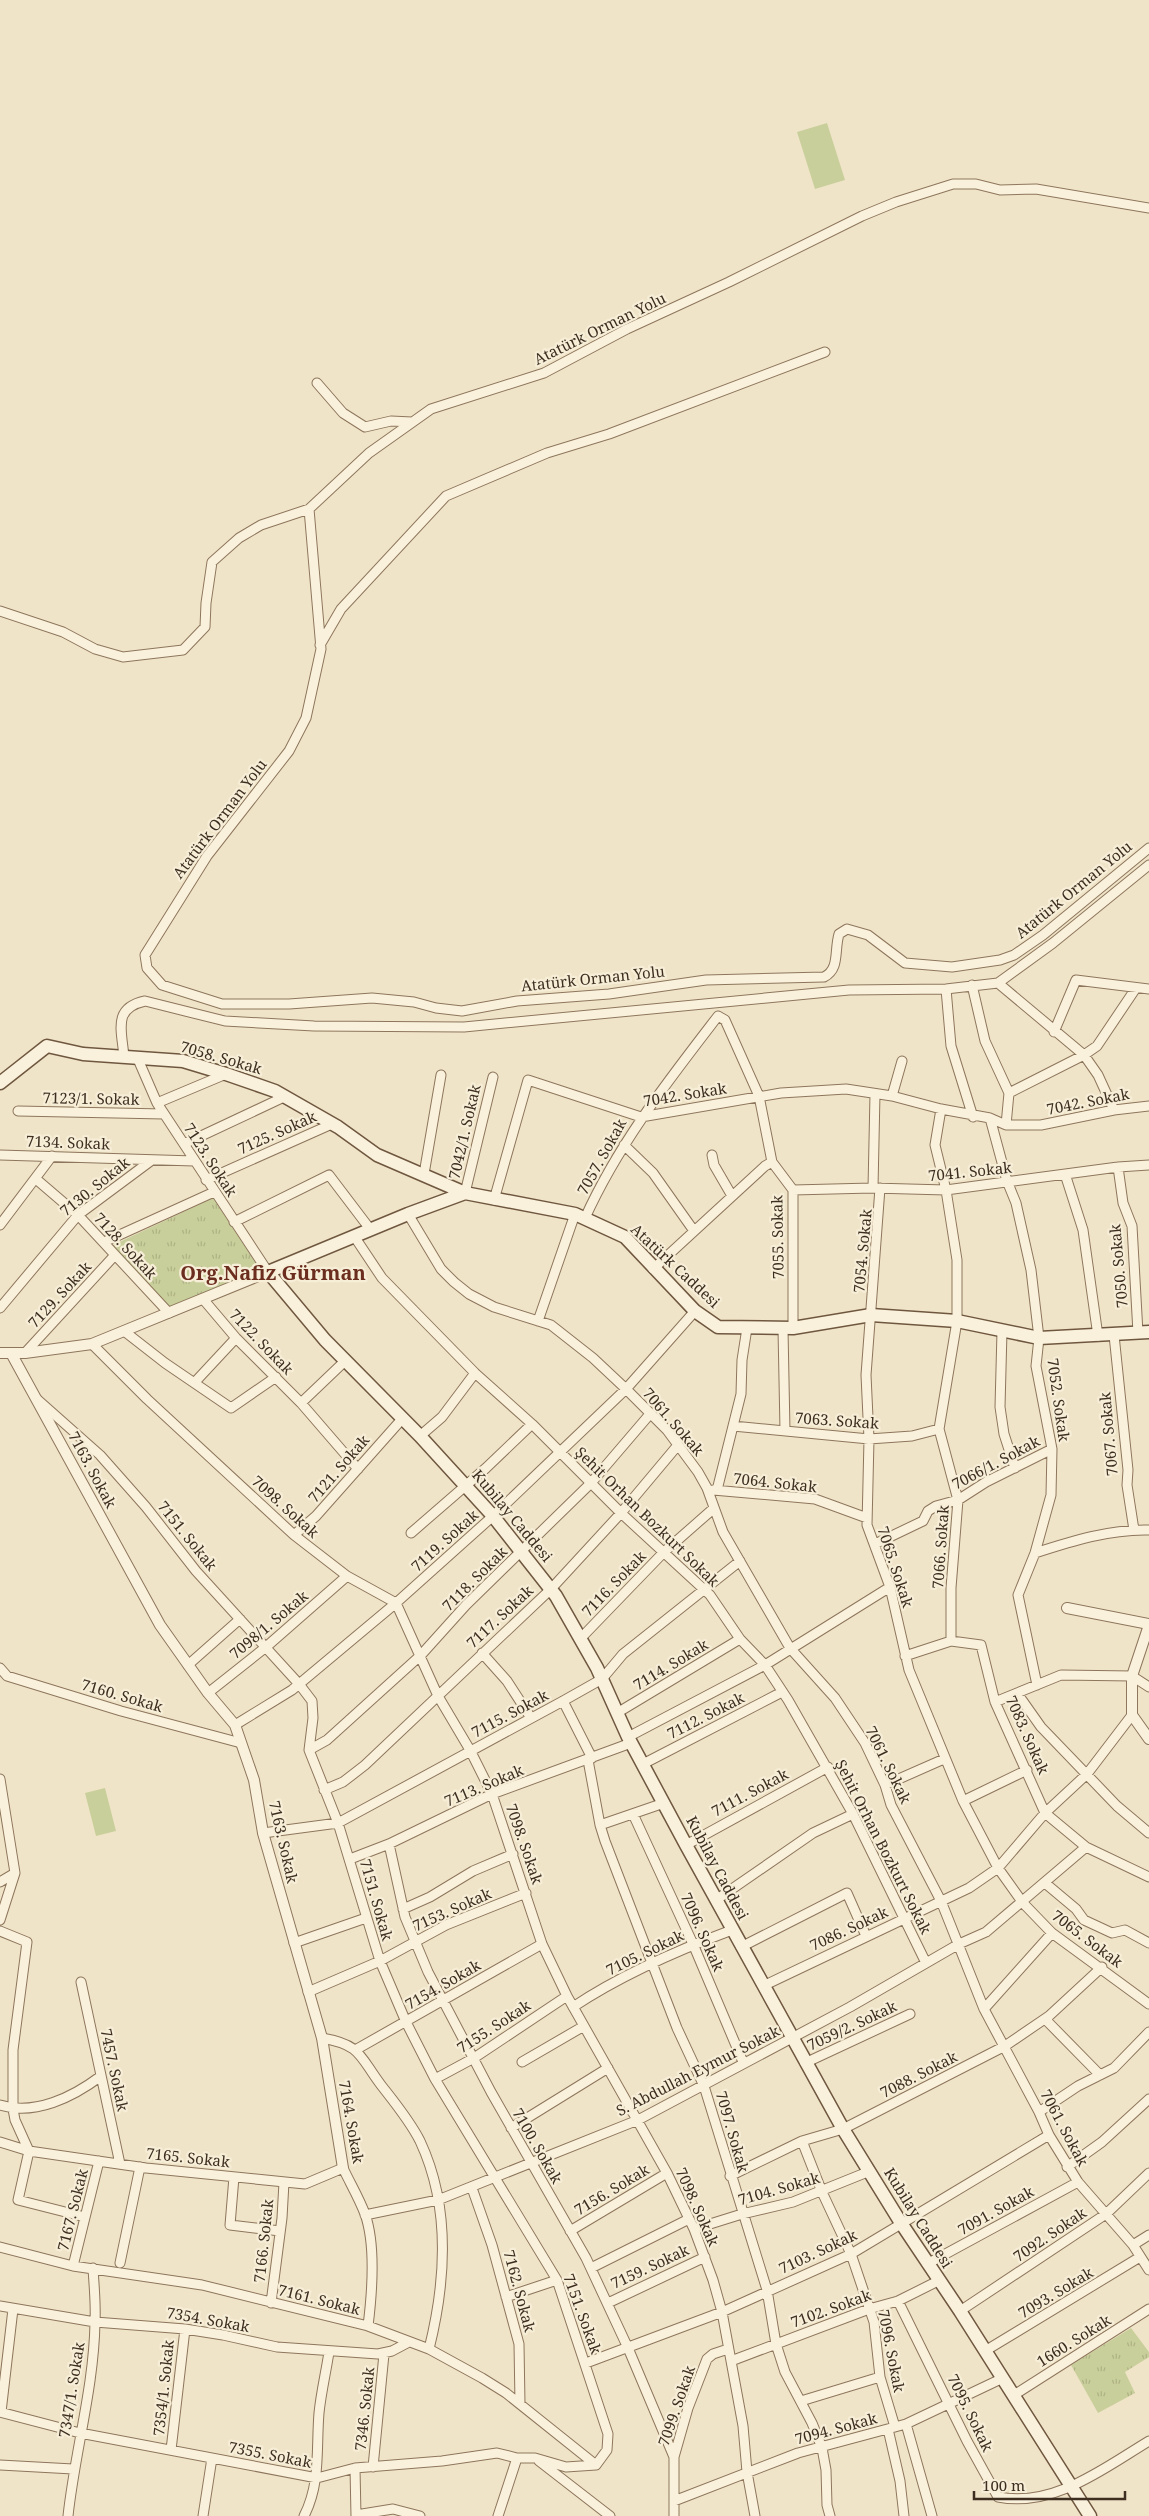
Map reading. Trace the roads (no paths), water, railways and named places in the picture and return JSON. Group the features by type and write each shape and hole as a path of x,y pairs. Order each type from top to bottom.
{"main road":[{"name":"7058. Sokak","path":"0,1083 47,1046 82,1054 183,1061 226,1074 284,1097 332,1124 377,1155 465,1193"},
{"name":"Atatürk Caddesi","path":"465,1193 580,1216 625,1237 653,1269 695,1311 718,1327 788,1328 871,1315 957,1320 1039,1338 1143,1333"},
{"path":"268,1272 370,1229 465,1193"},
{"name":"Kubilay Caddesi","path":"268,1272 324,1340 466,1485 522,1551 551,1589 602,1679 630,1740 741,1947 843,2129 901,2224 960,2311 1090,2516"}],"street":[{"name":"Atatürk Orman Yolu","path":"1149,208 1036,189 1000,190 976,184 953,184 926,192 862,216 729,282 627,329 544,373 431,409 369,453 309,509 320,646 306,718 289,751 207,856 144,955 147,968 152,977 162,985 222,1004 289,1004 372,998 414,1002 436,1008 462,1011 517,1000 609,994 706,980 824,977 832,973 835,966 835,948 840,934 847,929 868,935 905,963 952,967 978,964 1014,955 1043,935 1149,848"},
{"path":"320,646 341,609 446,496 547,453 609,434 825,352"},
{"path":"317,383 343,413 365,427 391,420 412,422"},
{"path":"0,611 63,632 95,649 123,657 183,650 205,627 206,603 212,562 239,538 261,525 309,509"},
{"path":"1114,1110 1098,1074 1084,1055 1054,1032 998,983 1053,943 1149,865"},
{"path":"1054,1032 1076,980 1149,989"},
{"name":"7123. Sokak","path":"268,1272 206,1180 157,1103 131,1057 121,1018 134,1003 145,1001 226,1021 314,1026 464,1027 849,990 946,989 998,983"},
{"path":"972,986 985,1041 1008,1093 1006,1125"},
{"path":"1008,1093 1084,1055 1097,1046 1136,988"},
{"path":"946,989 951,1046 973,1117"},
{"path":"715,1004 718,1016"},
{"name":"7055. Sokak","path":"718,1016 725,1020 759,1096 772,1162 793,1190 785,1431"},
{"name":"7057. Sokak","path":"580,1216 641,1117 718,1016"},
{"path":"892,1096 902,1061"},
{"path":"157,1103 226,1074"},
{"path":"424,1174 441,1075"},
{"name":"7042/1. Sokak","path":"465,1193 492,1077"},
{"name":"7042. Sokak","path":"494,1200 528,1080 641,1117 781,1092 846,1089 892,1096 973,1117 990,1118 1006,1125 1041,1125 1114,1110 1149,1106"},
{"name":"7054. Sokak","path":"871,1315 877,1188 875,1094"},
{"path":"184,1144 284,1097"},
{"name":"7066. Sokak","path":"941,1110 935,1145 946,1190 957,1260 957,1320 939,1430 958,1500 951,1588 952,1641"},
{"name":"7123/1. Sokak","path":"18,1111 164,1114"},
{"name":"7052. Sokak","path":"990,1118 1007,1182 1016,1203 1031,1270 1039,1338 1036,1366 1052,1449 1051,1495 1035,1553 1018,1595 1037,1685"},
{"name":"7125. Sokak","path":"206,1180 332,1124"},
{"path":"624,1146 653,1173 694,1232"},
{"name":"7134. Sokak","path":"0,1155 194,1161"},
{"path":"712,1155 714,1165 732,1196"},
{"path":"0,1225 52,1156"},
{"name":"7130. Sokak","path":"0,1308 78,1215 152,1160"},
{"path":"653,1269 765,1166 772,1162"},
{"name":"7041. Sokak","path":"793,1190 877,1188 946,1190 1118,1167 1149,1165"},
{"name":"7050. Sokak","path":"1118,1167 1123,1203 1132,1226 1143,1333"},
{"path":"1065,1174 1083,1230 1098,1336"},
{"path":"234,1222 330,1175 370,1229"},
{"name":"7128. Sokak","path":"36,1179 78,1215 169,1313"},
{"path":"104,1242 214,1192"},
{"name":"7061. Sokak","path":"408,1214 441,1269 469,1294 494,1307 551,1325 593,1358 626,1389 678,1445 707,1488 714,1509 740,1561 790,1648 835,1698 865,1743 886,1785 891,1805 941,1901 984,2009 1005,2046 1049,2135 1078,2182 1133,2245 1149,2270"},
{"path":"538,1321 580,1216"},
{"name":"Şehit Orhan Bozkurt Sokak","path":"354,1236 382,1278 475,1374 532,1424 620,1514 664,1552 703,1590 740,1639 765,1665 828,1767 926,1963"},
{"name":"7129. Sokak","path":"25,1353 115,1255"},
{"path":"0,1353 25,1353 92,1344 268,1272"},
{"name":"7122. Sokak","path":"203,1299 236,1338 301,1402 358,1469"},
{"name":"7119. Sokak","path":"235,1725 299,1684 396,1603 493,1516 626,1389 695,1311"},
{"name":"7065. Sokak","path":"871,1315 866,1375 869,1439 867,1525 890,1587 905,1656 944,1759 963,1801 998,1868 1022,1903 1052,1933 1102,1967 1149,2004"},
{"path":"717,1490 740,1394 746,1328"},
{"path":"1002,1330 1000,1407 1004,1434 1015,1468"},
{"path":"124,1331 165,1363 231,1408 276,1377"},
{"name":"7067. Sokak","path":"1114,1335 1128,1470 1127,1485 1134,1530"},
{"path":"195,1382 236,1338"},
{"name":"7098. Sokak","path":"92,1344 294,1535 347,1576 396,1603 438,1696 470,1750 492,1794 542,1944 573,2007 667,2173 705,2257 722,2312 743,2426 747,2472 755,2516"},
{"name":"7163. Sokak","path":"11,1353 38,1399 160,1626 208,1693 235,1725 254,1780 263,1833 322,2038"},
{"path":"301,1402 346,1361"},
{"path":"420,1436 442,1417 475,1374"},
{"name":"7151. Sokak","path":"38,1399 100,1455 146,1506 196,1571 266,1647 312,1701 313,1718 309,1750 338,1823 380,1961 406,2022 435,2079 557,2280 608,2434 607,2450 596,2465"},
{"name":"7118. Sokak","path":"309,1750 327,1740 421,1655 466,1605 590,1483 650,1414"},
{"name":"7121. Sokak","path":"294,1535 316,1516 402,1419"},
{"path":"411,1533 532,1424"},
{"name":"7063. Sokak","path":"733,1426 869,1439 912,1436 939,1430"},
{"name":"7117. Sokak","path":"324,1790 343,1782 365,1765 551,1589 620,1514 678,1445"},
{"name":"7066/1. Sokak","path":"875,1544 923,1521 928,1512 936,1506 958,1500 986,1482 1052,1449"},
{"name":"7064. Sokak","path":"707,1488 815,1499 867,1518"},
{"name":"7116. Sokak","path":"580,1639 664,1552 714,1509"},
{"path":"1035,1553 1080,1539 1134,1530 1149,1530"},
{"name":"7115. Sokak","path":"263,1833 338,1823 470,1750 564,1701 602,1679 623,1654 740,1561"},
{"name":"7098/1. Sokak","path":"208,1693 266,1647 347,1576"},
{"name":"7113. Sokak","path":"350,1860 389,1844 492,1794 590,1759 630,1740 765,1665 890,1587"},
{"path":"1068,1608 1149,1624 1132,1676 1132,1715 1149,1739"},
{"path":"188,1665 240,1619"},
{"name":"7114. Sokak","path":"617,1713 740,1639"},
{"path":"905,1656 952,1641"},
{"name":"7083. Sokak","path":"952,1641 981,1645 996,1702 1045,1813 1086,1847 1149,1877"},
{"path":"482,1653 506,1681 531,1718"},
{"name":"7160. Sokak","path":"0,1668 7,1676 121,1711 241,1743"},
{"path":"996,1702 1061,1675 1132,1676 1149,1687"},
{"name":"7112. Sokak","path":"643,1764 782,1692"},
{"path":"1017,1693 1041,1727 1117,1806 1149,1833"},
{"name":"7097. Sokak","path":"564,1701 590,1759 600,1825 677,2028 704,2086 730,2176 768,2290 776,2344 785,2372 801,2401 822,2448 826,2470 826,2505 830,2516"},
{"name":"7086. Sokak","path":"763,1986 969,1888 998,1868 1045,1813 1087,1774 1132,1715"},
{"path":"886,1785 944,1759"},
{"name":"7111. Sokak","path":"686,1845 828,1767"},
{"path":"963,1801 1027,1770"},
{"path":"0,1779 15,1873 0,1920"},
{"path":"600,1825 664,1803"},
{"name":"7096. Sokak","path":"633,1814 693,1944 743,2062"},
{"path":"716,1900 813,1833 853,1814"},
{"name":"7100. Sokak","path":"389,1844 403,1909 428,1972 531,2163 591,2268 628,2348 674,2457"},
{"path":"1022,1903 1086,1847"},
{"path":"403,1909 430,1897 473,1871 513,1854"},
{"path":"0,1882 15,1873"},
{"path":"1045,1883 1076,1909 1084,1920 1112,1933 1125,1930 1149,1943"},
{"name":"7153. Sokak","path":"308,1992 380,1961 446,1925 526,1893"},
{"path":"741,1947 847,1893 866,1936"},
{"name":"S. Abdullah Eymur Sokak","path":"365,2215 438,2200 638,2120 704,2086 743,2062 791,2038 959,1944 986,1932 1022,1903"},
{"path":"294,1943 366,1918"},
{"name":"7105. Sokak","path":"573,2007 693,1944 732,1930"},
{"path":"0,1931 27,1942 13,2050 13,2109 29,2151 18,2200 85,2217"},
{"path":"984,2009 1052,1933"},
{"name":"7154. Sokak","path":"356,2049 542,1944"},
{"name":"7088. Sokak","path":"730,2176 802,2141 843,2129 1005,2046 1045,2019 1102,1967"},
{"name":"7457. Sokak","path":"81,1982 120,2164"},
{"name":"7155. Sokak","path":"435,2079 474,2058 567,1996"},
{"name":"7059/2. Sokak","path":"805,2063 910,2014"},
{"path":"1045,2019 1100,2075"},
{"path":"522,2062 584,2026"},
{"path":"1039,2112 1078,2086 1114,2068 1149,2032"},
{"path":"322,2038 337,2041 356,2049 404,2115 420,2142 438,2200 444,2272 430,2350"},
{"name":"7164. Sokak","path":"322,2038 343,2168 365,2215 371,2266 368,2326"},
{"path":"512,2128 608,2068"},
{"path":"0,2105 13,2109 43,2106 78,2093 101,2076"},
{"path":"1067,2166 1102,2142 1149,2099"},
{"name":"7103. Sokak","path":"586,2363 722,2312 851,2254 1049,2135"},
{"name":"7096. Sokak","path":"802,2141 822,2192 851,2254 874,2322 880,2377 892,2428 904,2516"},
{"name":"7165. Sokak","path":"0,2142 29,2151 140,2167 305,2184 343,2168"},
{"name":"7167. Sokak","path":"73,2266 99,2161"},
{"path":"120,2263 140,2167"},
{"name":"7104. Sokak","path":"694,2230 742,2214 792,2202 822,2192 870,2171"},
{"name":"7156. Sokak","path":"570,2230 667,2173"},
{"name":"7092. Sokak","path":"960,2311 1106,2214 1149,2173"},
{"path":"234,2177 230,2225 280,2231"},
{"name":"7166. Sokak","path":"271,2302 284,2182"},
{"name":"7091. Sokak","path":"928,2264 1078,2182"},
{"name":"7162. Sokak","path":"472,2188 492,2245 519,2344 520,2404"},
{"path":"591,2268 689,2219"},
{"path":"1133,2245 1149,2235"},
{"name":"7161. Sokak","path":"0,2247 73,2266 202,2285 368,2326 430,2350 482,2378 520,2404 596,2465"},
{"name":"7159. Sokak","path":"608,2303 705,2257"},
{"name":"7093. Sokak","path":"985,2351 1140,2257"},
{"name":"7347/1. Sokak","path":"68,2516 73,2469 90,2378 95,2322 93,2268"},
{"path":"506,2297 557,2280"},
{"name":"7102. Sokak","path":"731,2361 869,2309 898,2301 938,2281"},
{"name":"7095. Sokak","path":"898,2301 967,2441 998,2497 1017,2501 1071,2486"},
{"name":"7354. Sokak","path":"0,2306 95,2322 185,2329 277,2347 329,2352 384,2354 409,2342"},
{"path":"0,2412 13,2308"},
{"name":"1660. Sokak","path":"1014,2395 1149,2309"},
{"name":"7354/1. Sokak","path":"171,2450 185,2329"},
{"name":"7099. Sokak","path":"674,2516 674,2457 688,2408 707,2359 713,2354 728,2349"},
{"path":"304,2516 317,2478 319,2413 329,2352"},
{"name":"7346. Sokak","path":"373,2467 384,2354"},
{"path":"801,2401 880,2377"},
{"name":"7094. Sokak","path":"674,2501 798,2453 906,2424 1003,2378"},
{"name":"7355. Sokak","path":"0,2412 80,2433 317,2478 355,2468 442,2461 497,2453 517,2458 534,2458 566,2467 596,2465"},
{"path":"906,2424 932,2516"},
{"path":"1071,2486 1149,2440"},
{"path":"203,2516 212,2458"},
{"path":"498,2516 503,2494 517,2458"},
{"path":"534,2458 610,2516"},
{"path":"0,2465 73,2469"},
{"name":"7346. Sokak","path":"355,2468 356,2515"},
{"path":"356,2515 393,2509 420,2516"}],"district":[{"name":"Org.Nafiz Gürman","path":"273,1273"}]}
